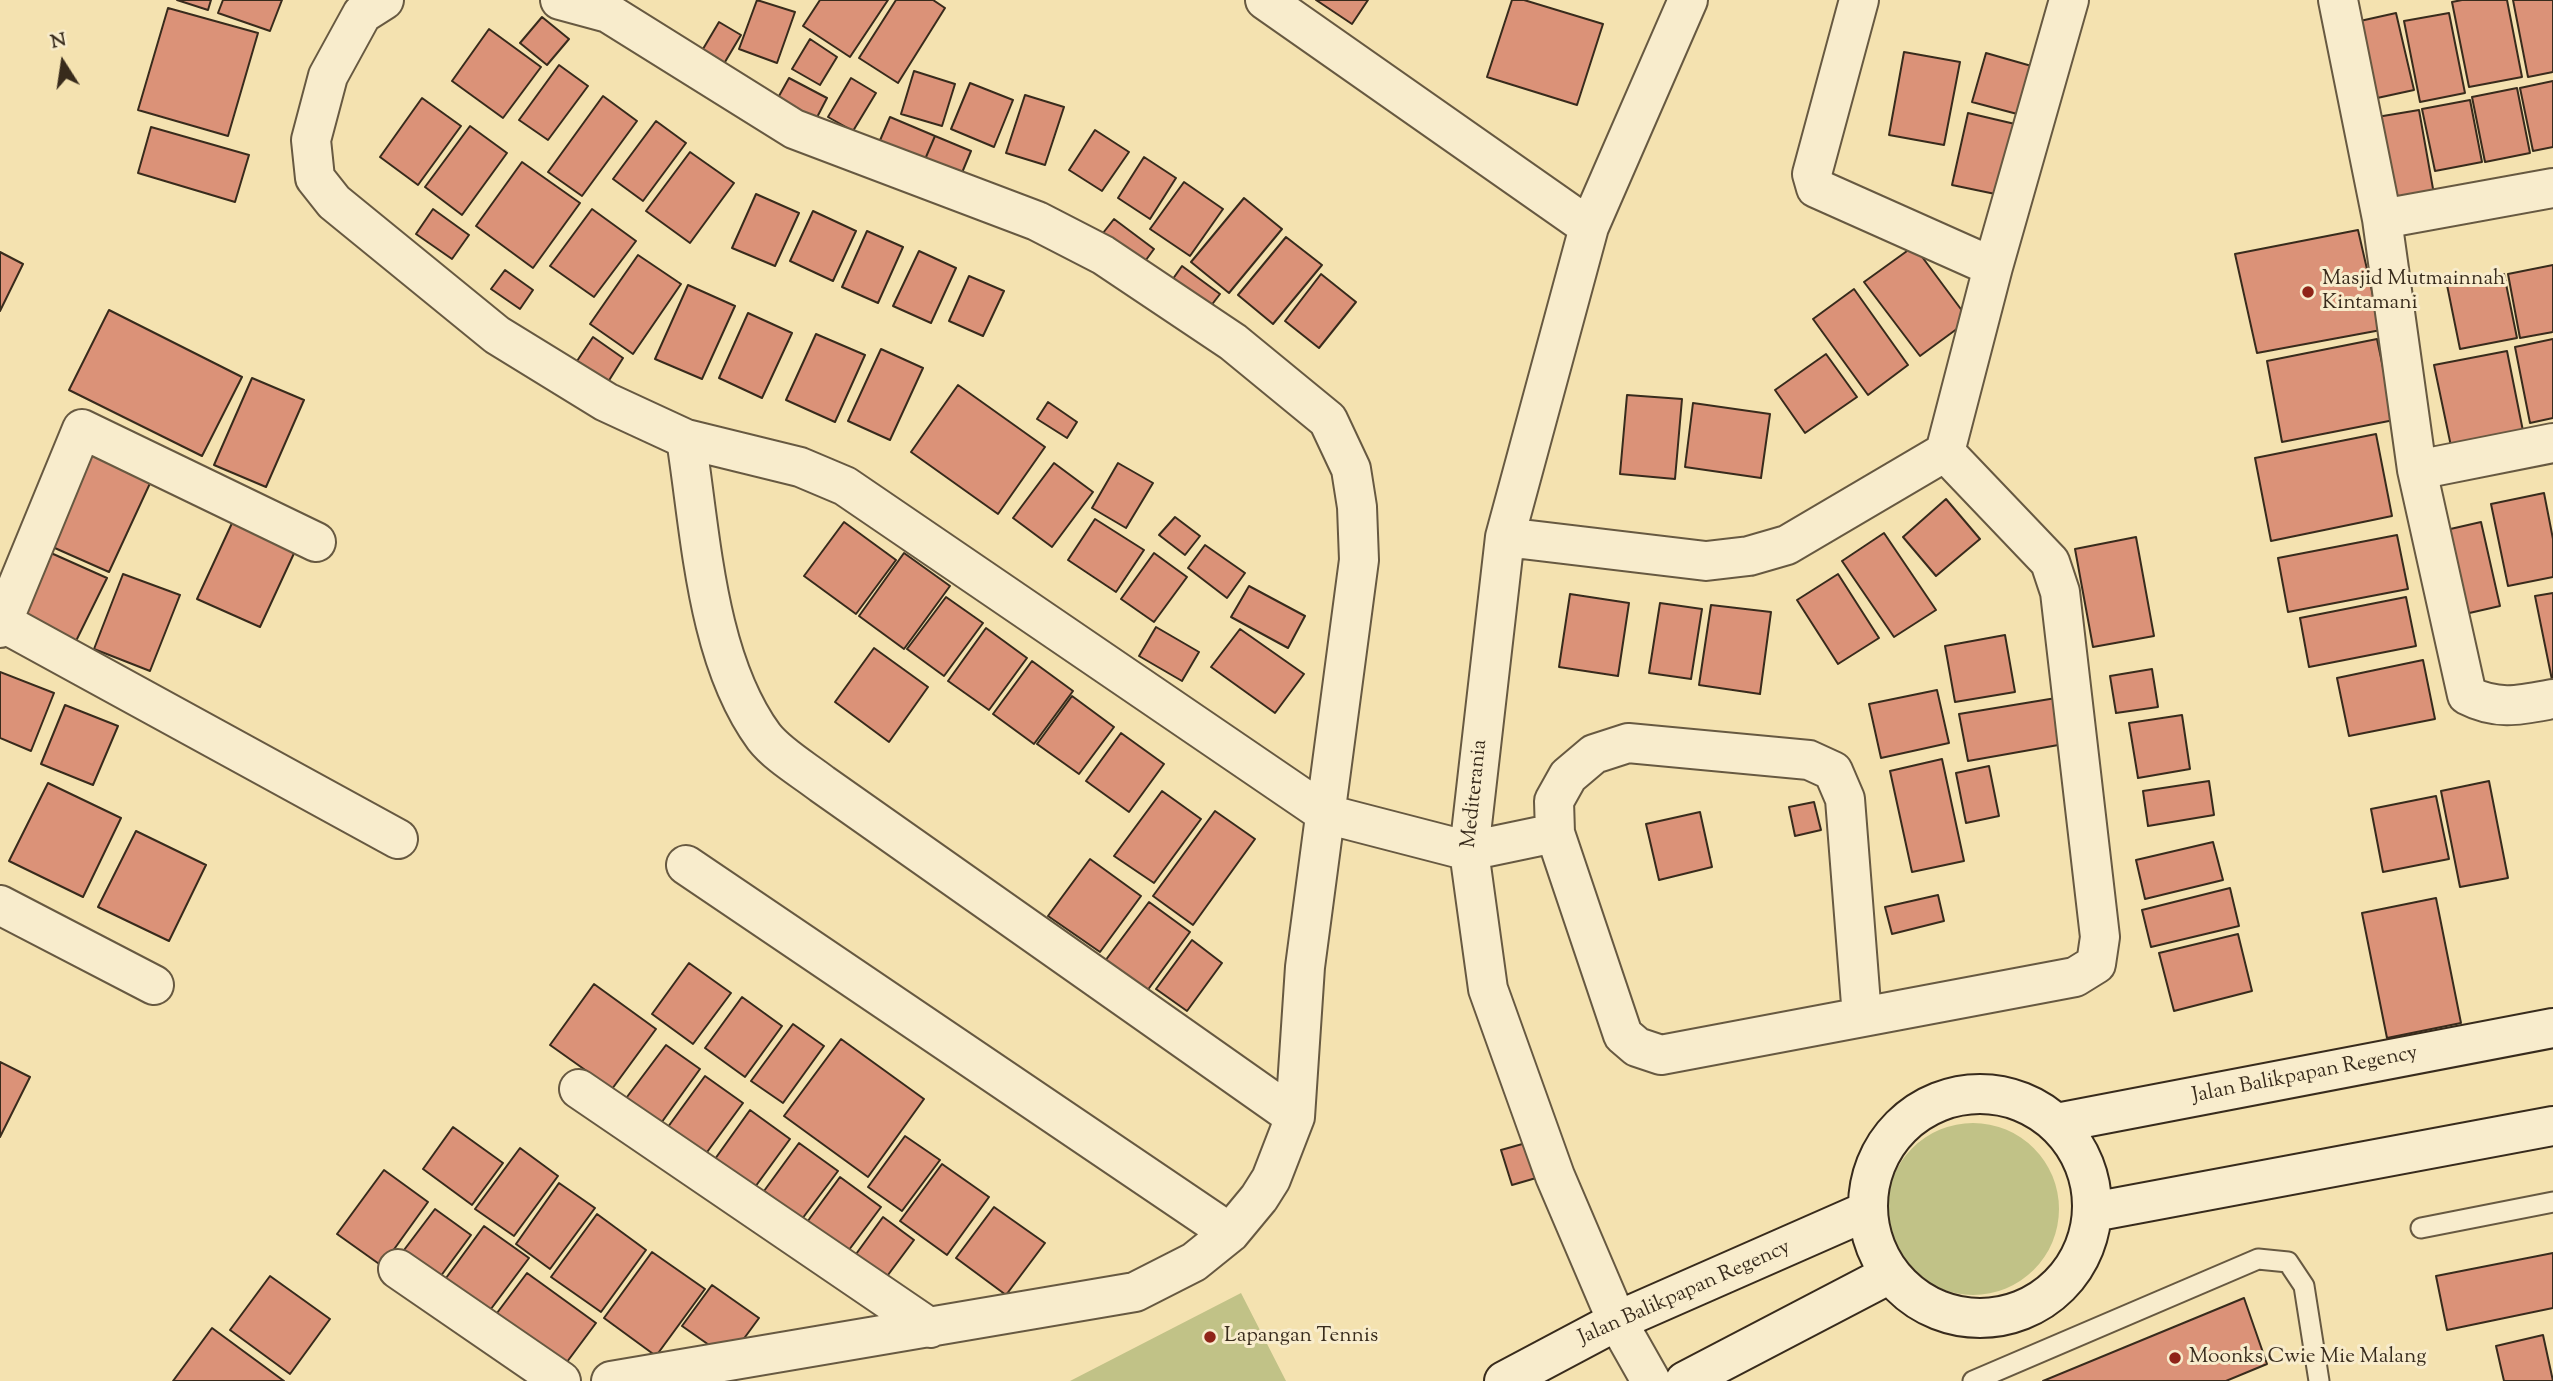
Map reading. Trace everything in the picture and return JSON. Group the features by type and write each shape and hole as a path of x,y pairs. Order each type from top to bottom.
{"street":[{"path":"384,0 362,14 328,76 311,140 315,178 334,202 497,335 606,402 686,439 800,467 845,486 1326,814 1469,851 1555,833"},
{"path":"560,0 608,13 794,130 1037,221 1103,255 1233,342 1328,420 1351,469 1357,507 1359,560 1305,967 1295,1117 1270,1179 1230,1233 1194,1262 1135,1292 611,1381"},
{"path":"1265,0 1589,227"},
{"name":"Mediterania","path":"1651,1381 1617,1321 1555,1176 1488,989 1469,851 1505,537 1589,227 1688,0"},
{"path":"1859,0 1812,174 1816,188 1993,267"},
{"path":"1505,537 1706,561 1749,556 1787,545 1945,452 1993,267 2069,0"},
{"path":"2338,0 2382,219 2417,470 2467,695 2485,704 2507,708 2553,699"},
{"path":"2382,219 2553,188"},
{"path":"316,542 82,429 1,624 398,839"},
{"path":"686,439 719,644 747,710 766,739 822,784 1295,1117"},
{"path":"2417,470 2553,443"},
{"path":"1862,1017 1845,799 1833,771 1809,760 1628,743 1594,754 1568,776 1554,800 1555,833 1623,1035 1637,1047 1661,1055 2075,978 2096,964 2100,937 2060,592 2050,562 1945,452"},
{"path":"686,865 1230,1233"},
{"path":"0,905 154,985"},
{"name":"Jalan Balikpapan Regency","path":"2057,1123 2553,1028"},
{"path":"579,1089 930,1328"},
{"path":"1976,1094 2005,1096 2034,1106 2057,1123 2076,1146 2090,1178 2093,1212 2086,1245 2069,1275 2044,1298 2014,1314 1979,1319 1945,1313 1914,1298 1890,1274 1874,1244 1867,1211 1870,1181 1880,1154 1897,1130 1920,1111 1947,1098 1976,1094"},
{"path":"2093,1212 2553,1126"},
{"name":"Jalan Balikpapan Regency","path":"1504,1381 1617,1321 1867,1211"},
{"path":"398,1269 561,1381"},
{"path":"1685,1381 1890,1274"}],"lane":[{"path":"2421,1228 2553,1202"},
{"path":"1973,1381 2258,1259 2288,1262 2304,1286 2319,1381"}],"green space":[{"path":"1973,1123 2006,1130 2034,1148 2052,1176 2059,1209 2052,1242 2034,1270 2006,1288 1973,1295 1940,1288 1912,1270 1894,1242 1887,1209 1894,1176 1912,1148 1940,1130"},
{"name":"Lapangan Tennis","path":"1241,1293 1286,1381 1070,1381"}],"building":[{"path":"177,0 211,0 208,10"},
{"path":"223,0 282,0 270,31 218,13"},
{"path":"757,0 795,12 777,63 739,49"},
{"path":"820,0 888,0 850,57 803,26"},
{"path":"896,0 933,0 945,8 898,83 859,58"},
{"path":"1316,0 1368,0 1352,24"},
{"path":"1512,0 1524,0 1603,24 1577,105 1487,77"},
{"path":"2507,0 2522,77 2469,87 2452,2"},
{"path":"2513,0 2553,0 2553,72 2528,77"},
{"path":"168,8 258,33 228,136 138,110"},
{"path":"2396,13 2414,90 2368,100 2351,23"},
{"path":"2449,13 2465,93 2420,102 2404,21"},
{"path":"542,17 569,39 547,65 520,43"},
{"path":"719,22 741,35 722,67 700,54"},
{"path":"489,29 541,67 503,118 452,81"},
{"path":"810,39 837,57 820,85 792,69"},
{"path":"1904,52 1960,62 1944,145 1889,135"},
{"path":"1986,53 2035,67 2021,115 1972,102"},
{"path":"559,65 588,86 548,140 519,120"},
{"path":"914,71 955,84 942,126 901,114"},
{"path":"789,78 827,98 813,125 774,105"},
{"path":"851,78 876,93 853,131 828,117"},
{"path":"2553,81 2553,147 2533,151 2520,88"},
{"path":"970,83 1013,100 994,147 951,129"},
{"path":"2517,88 2530,153 2485,162 2472,97"},
{"path":"1025,95 1064,107 1045,165 1006,153"},
{"path":"603,96 637,121 582,196 548,172"},
{"path":"422,98 461,126 418,185 380,157"},
{"path":"2470,100 2482,162 2435,171 2422,109"},
{"path":"2419,110 2435,200 2388,210 2371,118"},
{"path":"1968,113 2015,124 2000,195 1952,185"},
{"path":"890,117 935,136 923,164 878,145"},
{"path":"656,121 686,143 643,201 613,179"},
{"path":"470,126 507,153 462,215 425,187"},
{"path":"151,127 249,155 235,202 138,173"},
{"path":"1095,130 1129,152 1102,191 1069,170"},
{"path":"935,136 971,151 959,180 923,164"},
{"path":"690,152 734,183 690,243 646,211"},
{"path":"1144,157 1176,178 1150,219 1118,198"},
{"path":"522,162 580,203 533,268 476,226"},
{"path":"1184,182 1223,209 1190,256 1150,229"},
{"path":"756,194 799,213 775,266 732,248"},
{"path":"1244,198 1282,229 1229,293 1191,262"},
{"path":"433,209 469,235 452,259 416,234"},
{"path":"592,209 636,241 594,297 550,266"},
{"path":"813,211 856,231 833,281 790,261"},
{"path":"1114,219 1154,249 1143,264 1103,233"},
{"name":"Masjid Mutmainnah Kintamani","path":"2358,230 2381,330 2257,353 2235,254"},
{"path":"867,231 903,247 878,303 842,287"},
{"path":"1286,237 1322,265 1273,324 1238,295"},
{"path":"1914,246 1969,320 1920,356 1864,282"},
{"path":"919,251 956,268 931,323 893,306"},
{"path":"0,252 23,264 0,311"},
{"path":"638,255 681,284 633,354 590,324"},
{"path":"2553,265 2553,332 2520,338 2508,274"},
{"path":"1182,266 1220,294 1207,311 1170,283"},
{"path":"505,270 533,290 520,309 491,289"},
{"path":"1321,274 1356,302 1319,348 1285,321"},
{"path":"2504,274 2517,338 2460,349 2447,285"},
{"path":"969,276 1004,291 983,336 949,321"},
{"path":"688,285 735,306 702,379 655,359"},
{"path":"1854,289 1908,365 1868,395 1813,319"},
{"path":"109,310 242,377 202,456 69,390"},
{"path":"748,313 792,333 762,398 719,378"},
{"path":"816,334 865,355 835,422 786,400"},
{"path":"593,337 623,358 608,382 577,361"},
{"path":"2377,339 2394,420 2282,442 2267,361"},
{"path":"2553,339 2553,418 2530,423 2515,347"},
{"path":"881,349 923,368 890,440 848,421"},
{"path":"2507,351 2524,436 2452,451 2434,365"},
{"path":"1826,354 1857,397 1805,433 1775,390"},
{"path":"252,378 304,400 266,487 214,465"},
{"path":"958,385 1045,447 998,514 911,452"},
{"path":"1627,395 1682,399 1675,479 1620,474"},
{"path":"1048,402 1077,422 1067,438 1037,419"},
{"path":"1693,403 1770,414 1761,478 1685,467"},
{"path":"2376,434 2392,516 2271,541 2255,458"},
{"path":"92,451 152,479 109,572 48,545"},
{"path":"1054,463 1093,492 1052,547 1013,518"},
{"path":"1118,463 1153,483 1126,528 1092,508"},
{"path":"2544,493 2553,539 2553,577 2508,586 2491,504"},
{"path":"1946,499 1980,539 1936,576 1903,537"},
{"path":"1175,517 1200,536 1185,555 1159,535"},
{"path":"1095,519 1144,550 1116,592 1068,560"},
{"path":"233,521 296,549 260,627 197,599"},
{"path":"844,522 896,560 856,614 804,576"},
{"path":"2481,522 2500,606 2465,614 2446,530"},
{"path":"1884,533 1936,610 1894,637 1842,561"},
{"path":"2397,535 2408,589 2288,612 2278,558"},
{"path":"2136,537 2154,636 2093,647 2075,549"},
{"path":"1205,545 1245,573 1227,598 1188,568"},
{"path":"42,549 107,578 75,643 10,613"},
{"path":"904,553 950,586 904,649 859,616"},
{"path":"1154,553 1187,577 1154,622 1121,599"},
{"path":"123,574 180,595 150,671 94,649"},
{"path":"1838,574 1879,638 1838,664 1797,600"},
{"path":"1249,586 1305,616 1288,648 1231,617"},
{"path":"2553,593 2553,679 2552,680 2535,596"},
{"path":"1570,594 1629,603 1618,676 1559,667"},
{"path":"946,597 983,623 944,676 907,649"},
{"path":"2406,597 2416,646 2309,667 2300,618"},
{"path":"1660,603 1702,609 1691,679 1649,673"},
{"path":"1711,605 1771,612 1760,694 1699,685"},
{"path":"1156,627 1199,652 1182,681 1139,656"},
{"path":"986,628 1027,658 989,710 948,681"},
{"path":"1240,629 1304,674 1275,713 1211,667"},
{"path":"2005,635 2015,692 1955,702 1945,646"},
{"path":"874,648 928,687 889,742 835,702"},
{"path":"2423,660 2435,719 2349,736 2337,678"},
{"path":"1032,661 1073,691 1034,744 993,714"},
{"path":"2152,669 2158,707 2116,713 2110,676"},
{"path":"0,672 54,693 31,751 0,738"},
{"path":"1937,690 1949,743 1881,758 1869,704"},
{"path":"1072,696 1114,727 1079,774 1037,744"},
{"path":"2056,698 2064,744 1968,761 1959,714"},
{"path":"65,705 118,726 93,785 41,764"},
{"path":"2182,715 2190,769 2138,778 2129,723"},
{"path":"1121,733 1164,764 1129,812 1086,781"},
{"path":"1942,759 1964,861 1912,872 1890,771"},
{"path":"1989,766 1999,816 1966,823 1956,773"},
{"path":"2209,781 2214,815 2148,826 2143,791"},
{"path":"2489,781 2508,878 2460,887 2441,791"},
{"path":"48,783 121,818 83,897 9,861"},
{"path":"1162,791 1201,819 1154,883 1114,856"},
{"path":"2436,796 2449,859 2383,872 2371,809"},
{"path":"1814,802 1821,830 1795,836 1789,807"},
{"path":"1215,811 1255,839 1193,925 1153,896"},
{"path":"1700,812 1712,867 1659,880 1646,824"},
{"path":"136,831 206,865 169,941 98,907"},
{"path":"2213,842 2223,880 2145,899 2136,860"},
{"path":"1090,859 1141,896 1100,952 1048,916"},
{"path":"2230,888 2239,926 2151,947 2142,910"},
{"path":"1938,895 1944,921 1892,934 1885,907"},
{"path":"2436,898 2461,1023 2387,1038 2362,913"},
{"path":"1149,902 1190,932 1147,991 1105,961"},
{"path":"2238,934 2252,991 2174,1011 2159,953"},
{"path":"1192,940 1222,963 1187,1011 1156,989"},
{"path":"689,963 731,993 693,1044 652,1014"},
{"path":"594,984 656,1029 612,1089 550,1045"},
{"path":"742,997 782,1026 745,1077 705,1048"},
{"path":"793,1024 824,1046 783,1103 751,1081"},
{"path":"841,1039 924,1099 868,1177 784,1116"},
{"path":"666,1045 700,1069 659,1126 624,1101"},
{"path":"0,1062 30,1077 0,1137"},
{"path":"705,1076 743,1103 702,1159 665,1131"},
{"path":"750,1110 790,1139 750,1194 710,1166"},
{"path":"453,1127 503,1163 472,1205 423,1169"},
{"path":"905,1136 940,1160 902,1211 868,1187"},
{"path":"1533,1141 1543,1176 1512,1185 1501,1150"},
{"path":"799,1143 838,1171 802,1219 764,1191"},
{"path":"520,1148 558,1176 514,1236 475,1209"},
{"path":"942,1164 989,1197 947,1255 900,1221"},
{"path":"384,1170 428,1202 382,1266 337,1234"},
{"path":"840,1177 881,1207 843,1258 802,1229"},
{"path":"559,1183 595,1208 550,1269 516,1244"},
{"path":"994,1207 1045,1243 1006,1295 956,1258"},
{"path":"435,1209 471,1235 432,1288 395,1262"},
{"path":"597,1214 646,1250 601,1312 551,1277"},
{"path":"883,1217 914,1240 882,1283 851,1261"},
{"path":"484,1226 529,1258 482,1321 438,1289"},
{"path":"652,1252 705,1289 656,1356 604,1318"},
{"path":"2553,1253 2553,1308 2447,1330 2436,1276"},
{"path":"527,1273 596,1323 558,1374 488,1325"},
{"path":"270,1276 330,1319 290,1374 230,1330"},
{"path":"712,1285 759,1318 729,1359 682,1326"},
{"path":"2244,1298 2267,1364 2226,1381 2043,1381"},
{"path":"212,1328 284,1381 173,1381"},
{"path":"2543,1335 2553,1381 2504,1381 2496,1346"}],"place":[{"name":"Masjid Mutmainnah Kintamani","path":"2308,292"},
{"name":"Lapangan Tennis","path":"1210,1337"},
{"name":"Moonks Cwie Mie Malang","path":"2175,1358"}]}
